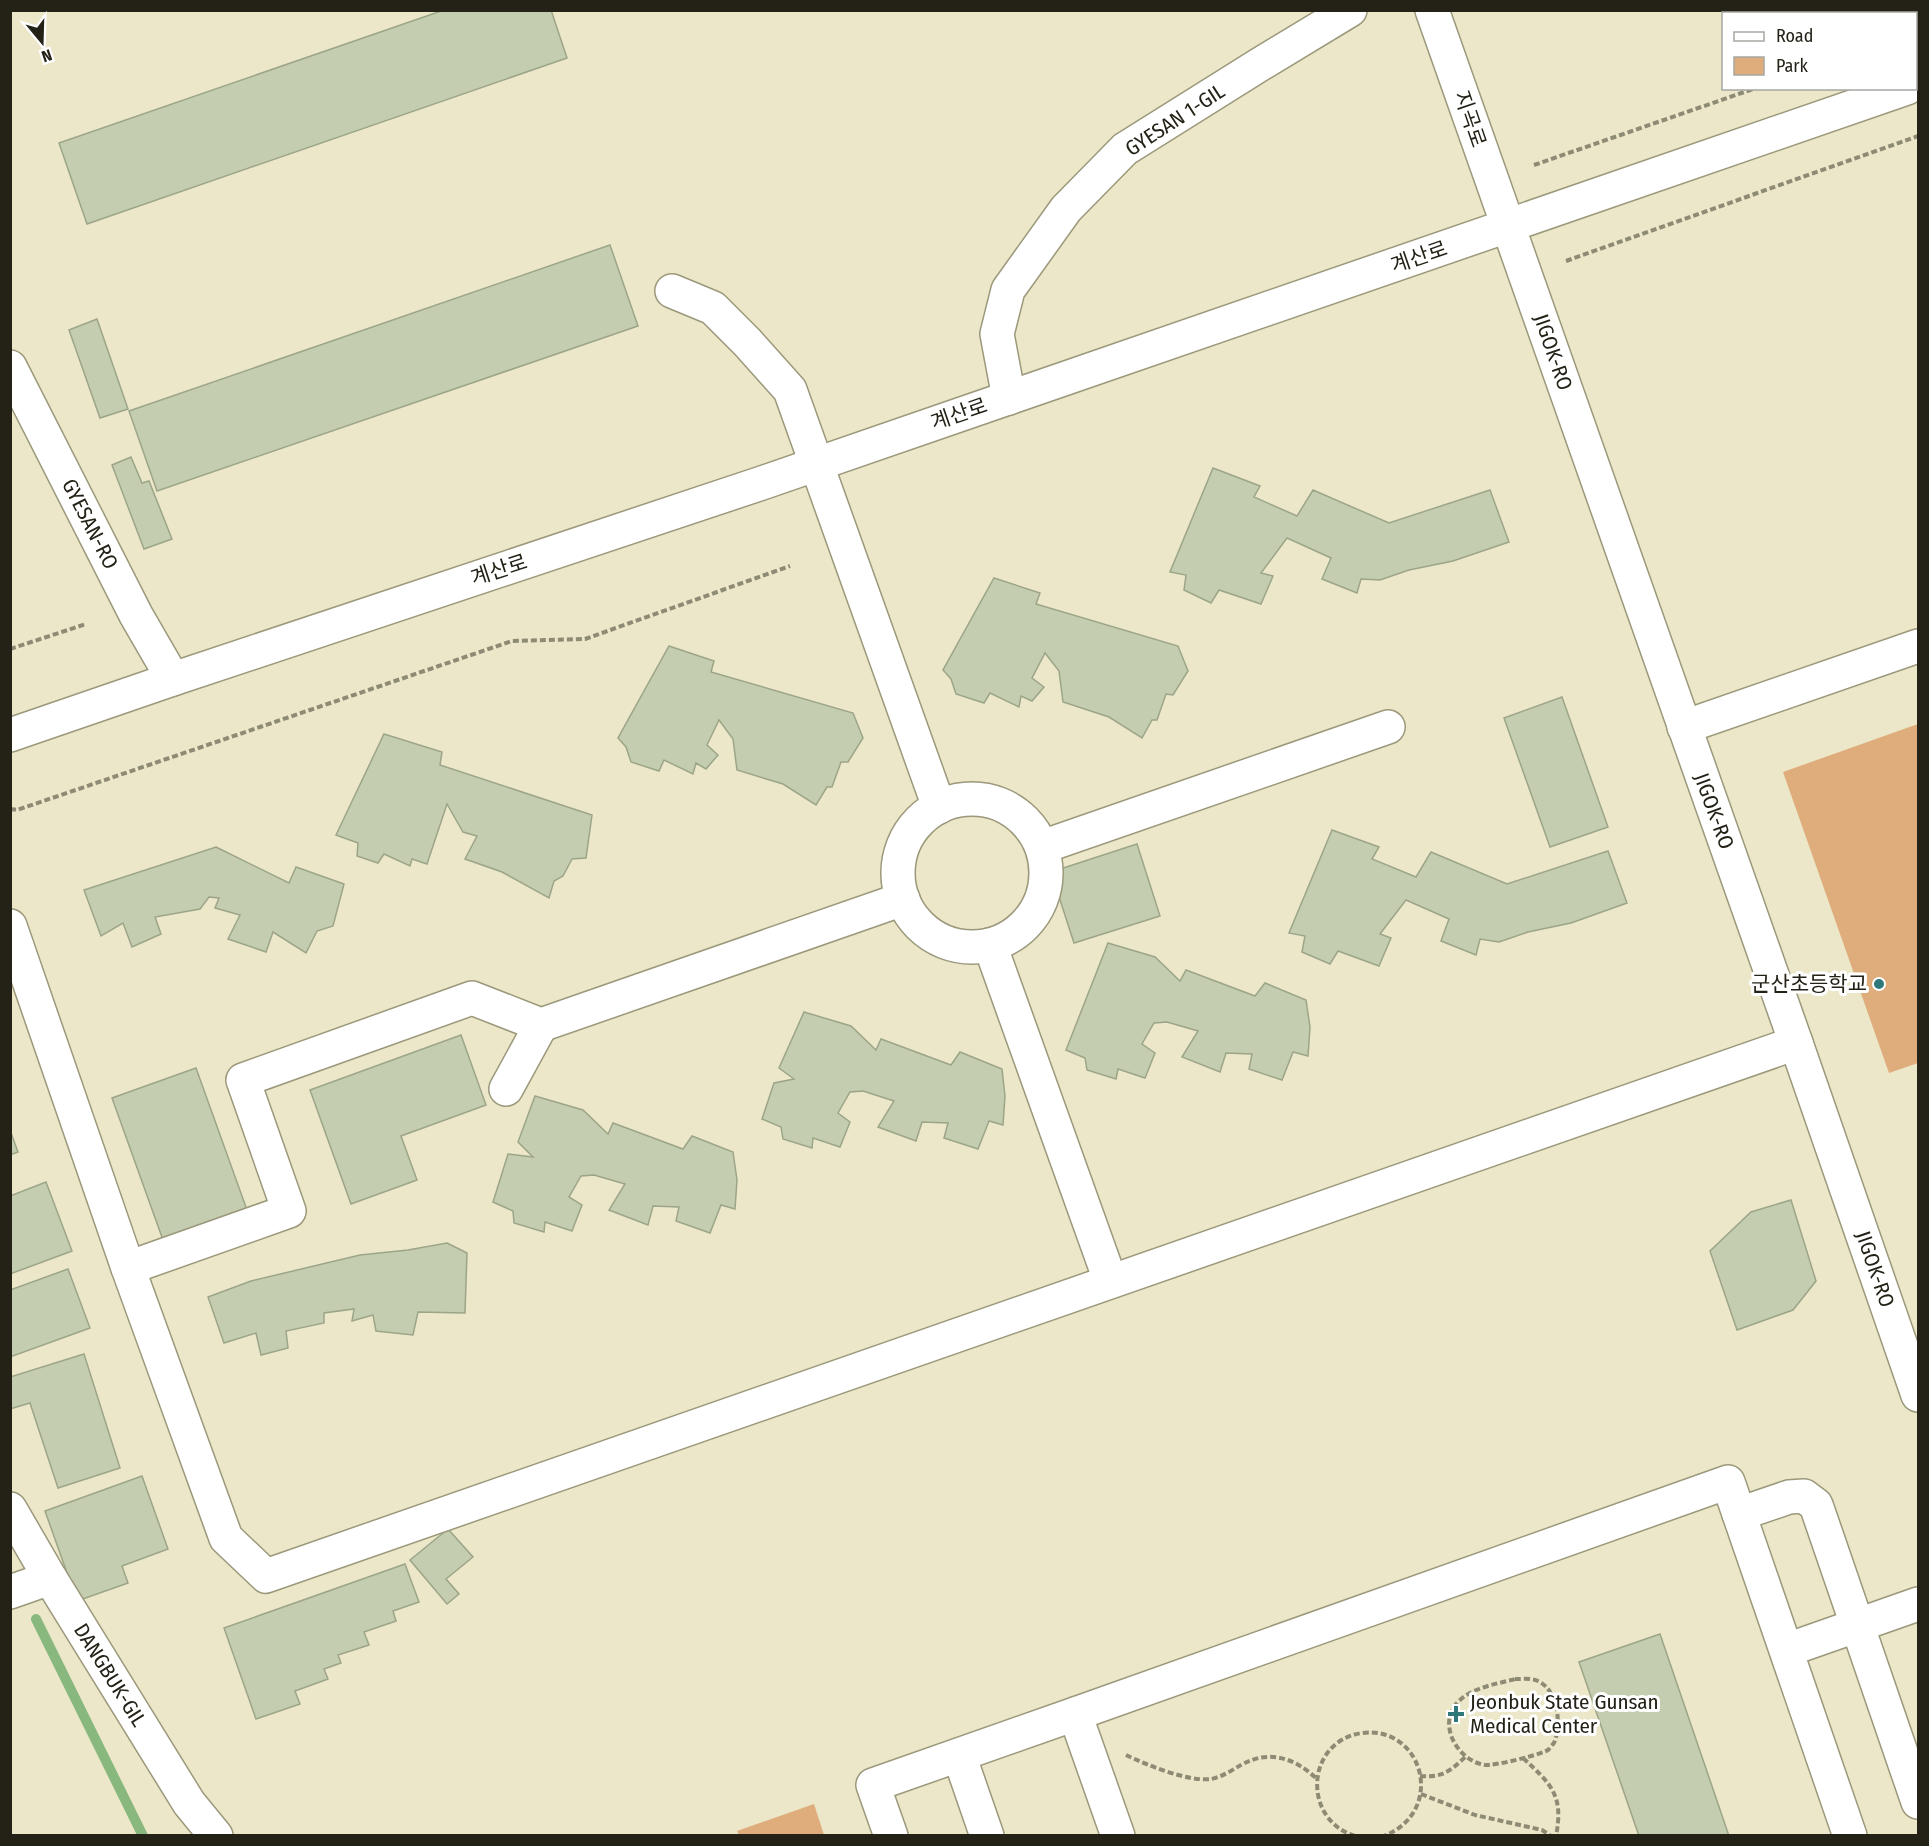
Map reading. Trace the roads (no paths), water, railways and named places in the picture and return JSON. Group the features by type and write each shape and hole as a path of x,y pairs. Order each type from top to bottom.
{"street":[{"name":"GYESAN 1-GIL","path":"1009,398 997,334 1008,290 1066,209 1125,150 1350,10"},
{"name":"지곡로","path":"1432,10 1507,227"},
{"name":"계산로","path":"10,735 1009,398 1900,90"},
{"name":"JIGOK-RO","path":"1507,227 1918,1395"},
{"path":"672,291 713,308 790,390 939,807"},
{"name":"GYESAN-RO","path":"10,367 136,615 173,679"},
{"path":"1684,727 1918,646"},
{"path":"1042,847 1388,727"},
{"path":"963,800 988,801 1011,810 1030,826 1042,847 1047,872 1043,896 1031,918 1013,935 990,945 967,947 943,941 923,928 908,910 899,887 899,863 905,840 919,821 939,807 963,800"},
{"path":"128,1268 289,1211 243,1080 472,998 541,1025 903,899"},
{"path":"10,926 128,1268 226,1538 266,1576 1110,1280 1796,1043"},
{"path":"990,945 1110,1280"},
{"path":"506,1089 541,1025"},
{"path":"891,1836 873,1785 1728,1482 1850,1836"},
{"path":"1739,1514 1789,1497 1804,1496 1816,1505 1918,1802"},
{"name":"DANGBUK-GIL","path":"10,1509 189,1803 216,1836"},
{"path":"10,1592 50,1578"},
{"path":"1786,1650 1918,1604"},
{"path":"1075,1714 1118,1836"},
{"path":"959,1755 987,1836"}],"waterway":[{"path":"36,1619 143,1836"}],"place":[{"name":"군산초등학교","path":"1879,984"},
{"name":"Jeonbuk State Gunsan Medical Center","path":"1456,1714"}]}
